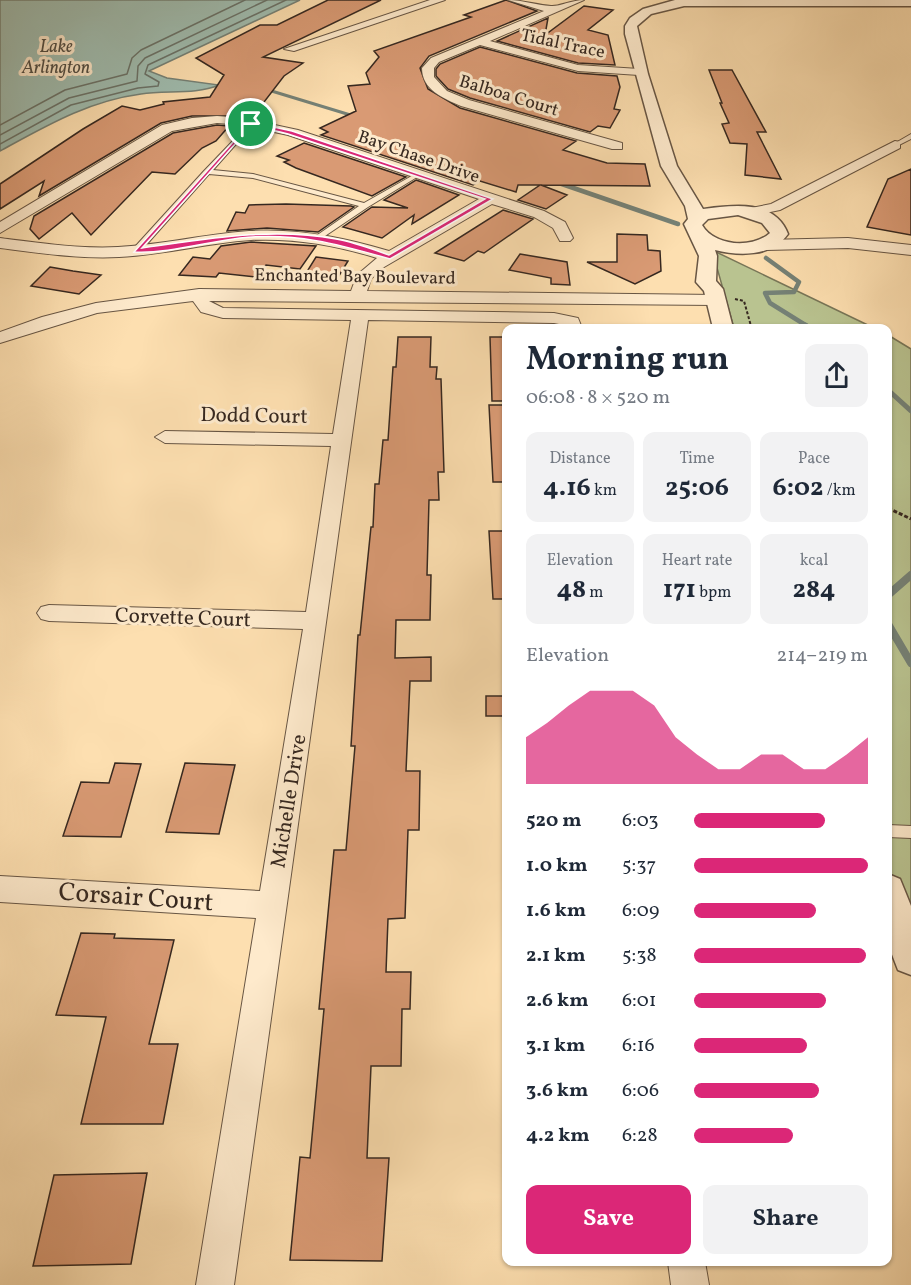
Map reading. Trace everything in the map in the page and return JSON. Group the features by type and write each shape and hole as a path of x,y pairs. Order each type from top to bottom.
{"street":[{"path":"290,49 440,0"},
{"path":"513,0 553,10"},
{"name":"Balboa Court","path":"579,0 435,60 428,68 428,78 443,94 465,103 617,146"},
{"path":"718,296 706,282 708,256 698,228 694,205 672,175 639,72 630,28 634,22 654,9 684,1 911,2"},
{"name":"Tidal Trace","path":"480,42 578,68 639,72"},
{"name":"Bay Chase Drive","path":"0,228 167,128 202,119 251,124 290,132 419,174 554,221 563,229 565,238"},
{"path":"698,228 713,211 744,211 774,207 802,191 817,187 895,145"},
{"path":"681,186 776,226 825,242"},
{"path":"776,226 812,195 817,187"},
{"name":"Michelle Drive","path":"215,1285 343,440 363,278 373,267 490,199"},
{"path":"722,324 718,296 719,284 727,259 774,240 778,234 776,226"},
{"path":"698,228 723,246 825,242 911,250"},
{"path":"0,243 81,253 136,251 243,236 284,235 319,238 390,257"},
{"path":"0,338 35,324 92,308 199,294 201,303 208,310 223,313 358,306 554,318 570,324"},
{"name":"Enchanted Bay Boulevard","path":"358,306 718,296"},
{"name":"Dodd Court","path":"165,437 343,440"},
{"name":"Corvette Court","path":"49,613 316,621"},
{"name":"Corsair Court","path":"0,889 272,905"},
{"path":"892,902 911,958"},
{"path":"688,1266 690,1285"}],"lane":[{"path":"136,251 251,124"},
{"path":"895,145 911,136"},
{"path":"206,172 253,177 365,205"},
{"path":"319,238 365,205 419,174"},
{"path":"892,831 911,832"}],"path":[{"path":"718,296 744,301 751,324"},
{"path":"892,510 911,519"}],"green space":[{"path":"712,250 866,324 733,324"},
{"path":"892,337 911,349 911,939 892,888"}],"water":[{"name":"Lake Arlington","path":"0,0 300,0 149,71 167,78 219,85 191,91 141,94 103,102 68,116 0,151"}],"building":[{"path":"328,0 381,0 263,57 303,63 284,76 261,106 255,105 251,111 243,110 239,116 192,116 161,123 39,196 44,181 0,209 0,184 83,129 122,106 140,110 164,104 163,102 210,97 224,75 196,58 260,25 277,25"},
{"path":"506,0 537,11 429,56 420,68 428,89 460,108 576,141 563,150 607,163 645,164 650,186 541,185 567,195 546,209 518,200 540,185 518,185 516,192 480,181 473,185 321,135 328,132 320,128 356,111 348,86 370,84 366,73 379,57 374,51 471,17 464,15"},
{"path":"584,6 613,10 588,30 608,35 615,65 578,63 497,41 548,18 545,35"},
{"path":"480,47 577,73 617,76 620,87 614,109 620,110 610,128 598,126 590,132 470,98 448,89 436,76 436,69 440,64"},
{"path":"709,70 732,70 766,132 757,132 781,179 745,175 747,144 730,143 722,124 729,123"},
{"path":"217,125 229,126 216,141 202,148 175,174 152,172 91,235 72,213 39,239 30,229 34,216 173,133"},
{"path":"304,143 406,177 372,196 296,168 284,162 289,160 277,156"},
{"path":"911,169 911,235 867,227 888,179"},
{"path":"416,180 459,195 412,224 414,215 382,238 343,227 372,207 408,208 384,200"},
{"path":"249,205 354,207 318,232 267,228 227,231 236,212 245,213"},
{"path":"503,210 533,219 484,253 478,251 464,261 435,253"},
{"path":"617,234 647,235 648,250 660,251 661,271 635,284 587,262 617,262"},
{"path":"251,242 316,246 300,269 266,265 257,277 219,273 216,277 179,275 193,257 210,259 221,246"},
{"path":"520,254 567,262 570,285 551,284 551,278 509,270"},
{"path":"316,257 348,261 337,279 303,278"},
{"path":"50,267 101,275 79,294 31,286"},
{"path":"398,337 431,337 430,367 437,367 436,379 441,379 444,472 438,472 439,500 429,500 427,575 431,575 430,620 396,620 395,658 431,657 431,681 410,681 406,771 420,771 419,830 408,830 405,918 388,919 386,972 411,972 410,1009 402,1009 401,1066 371,1066 367,1158 389,1158 382,1261 290,1260 300,1157 310,1158 324,1009 319,1009 334,850 346,850 355,746 351,746 358,635 360,635 371,527 373,527 375,484 379,484 383,440 388,440 393,367 396,367"},
{"path":"490,337 502,337 502,401 492,401"},
{"path":"489,405 502,405 502,482 493,482"},
{"path":"489,531 502,531 502,599 493,599"},
{"path":"486,696 502,696 502,716 486,716"},
{"path":"115,763 141,764 121,837 63,836 81,782 109,783"},
{"path":"185,763 235,765 219,834 166,832"},
{"path":"81,933 115,934 114,938 174,940 149,1044 178,1044 163,1124 81,1124 106,1017 56,1015"},
{"path":"147,1173 131,1264 33,1266 54,1175"}],"waterway":[{"path":"265,89 357,117"},
{"path":"556,182 678,224"},
{"path":"766,258 799,282 794,292 765,293 770,303 804,324"},
{"path":"892,394 911,411"},
{"path":"892,592 911,575"},
{"path":"892,631 911,663"}],"route":[{"path":"251,124 290,132 490,199 390,257 336,241 284,235 243,236 136,251 251,124"}]}
